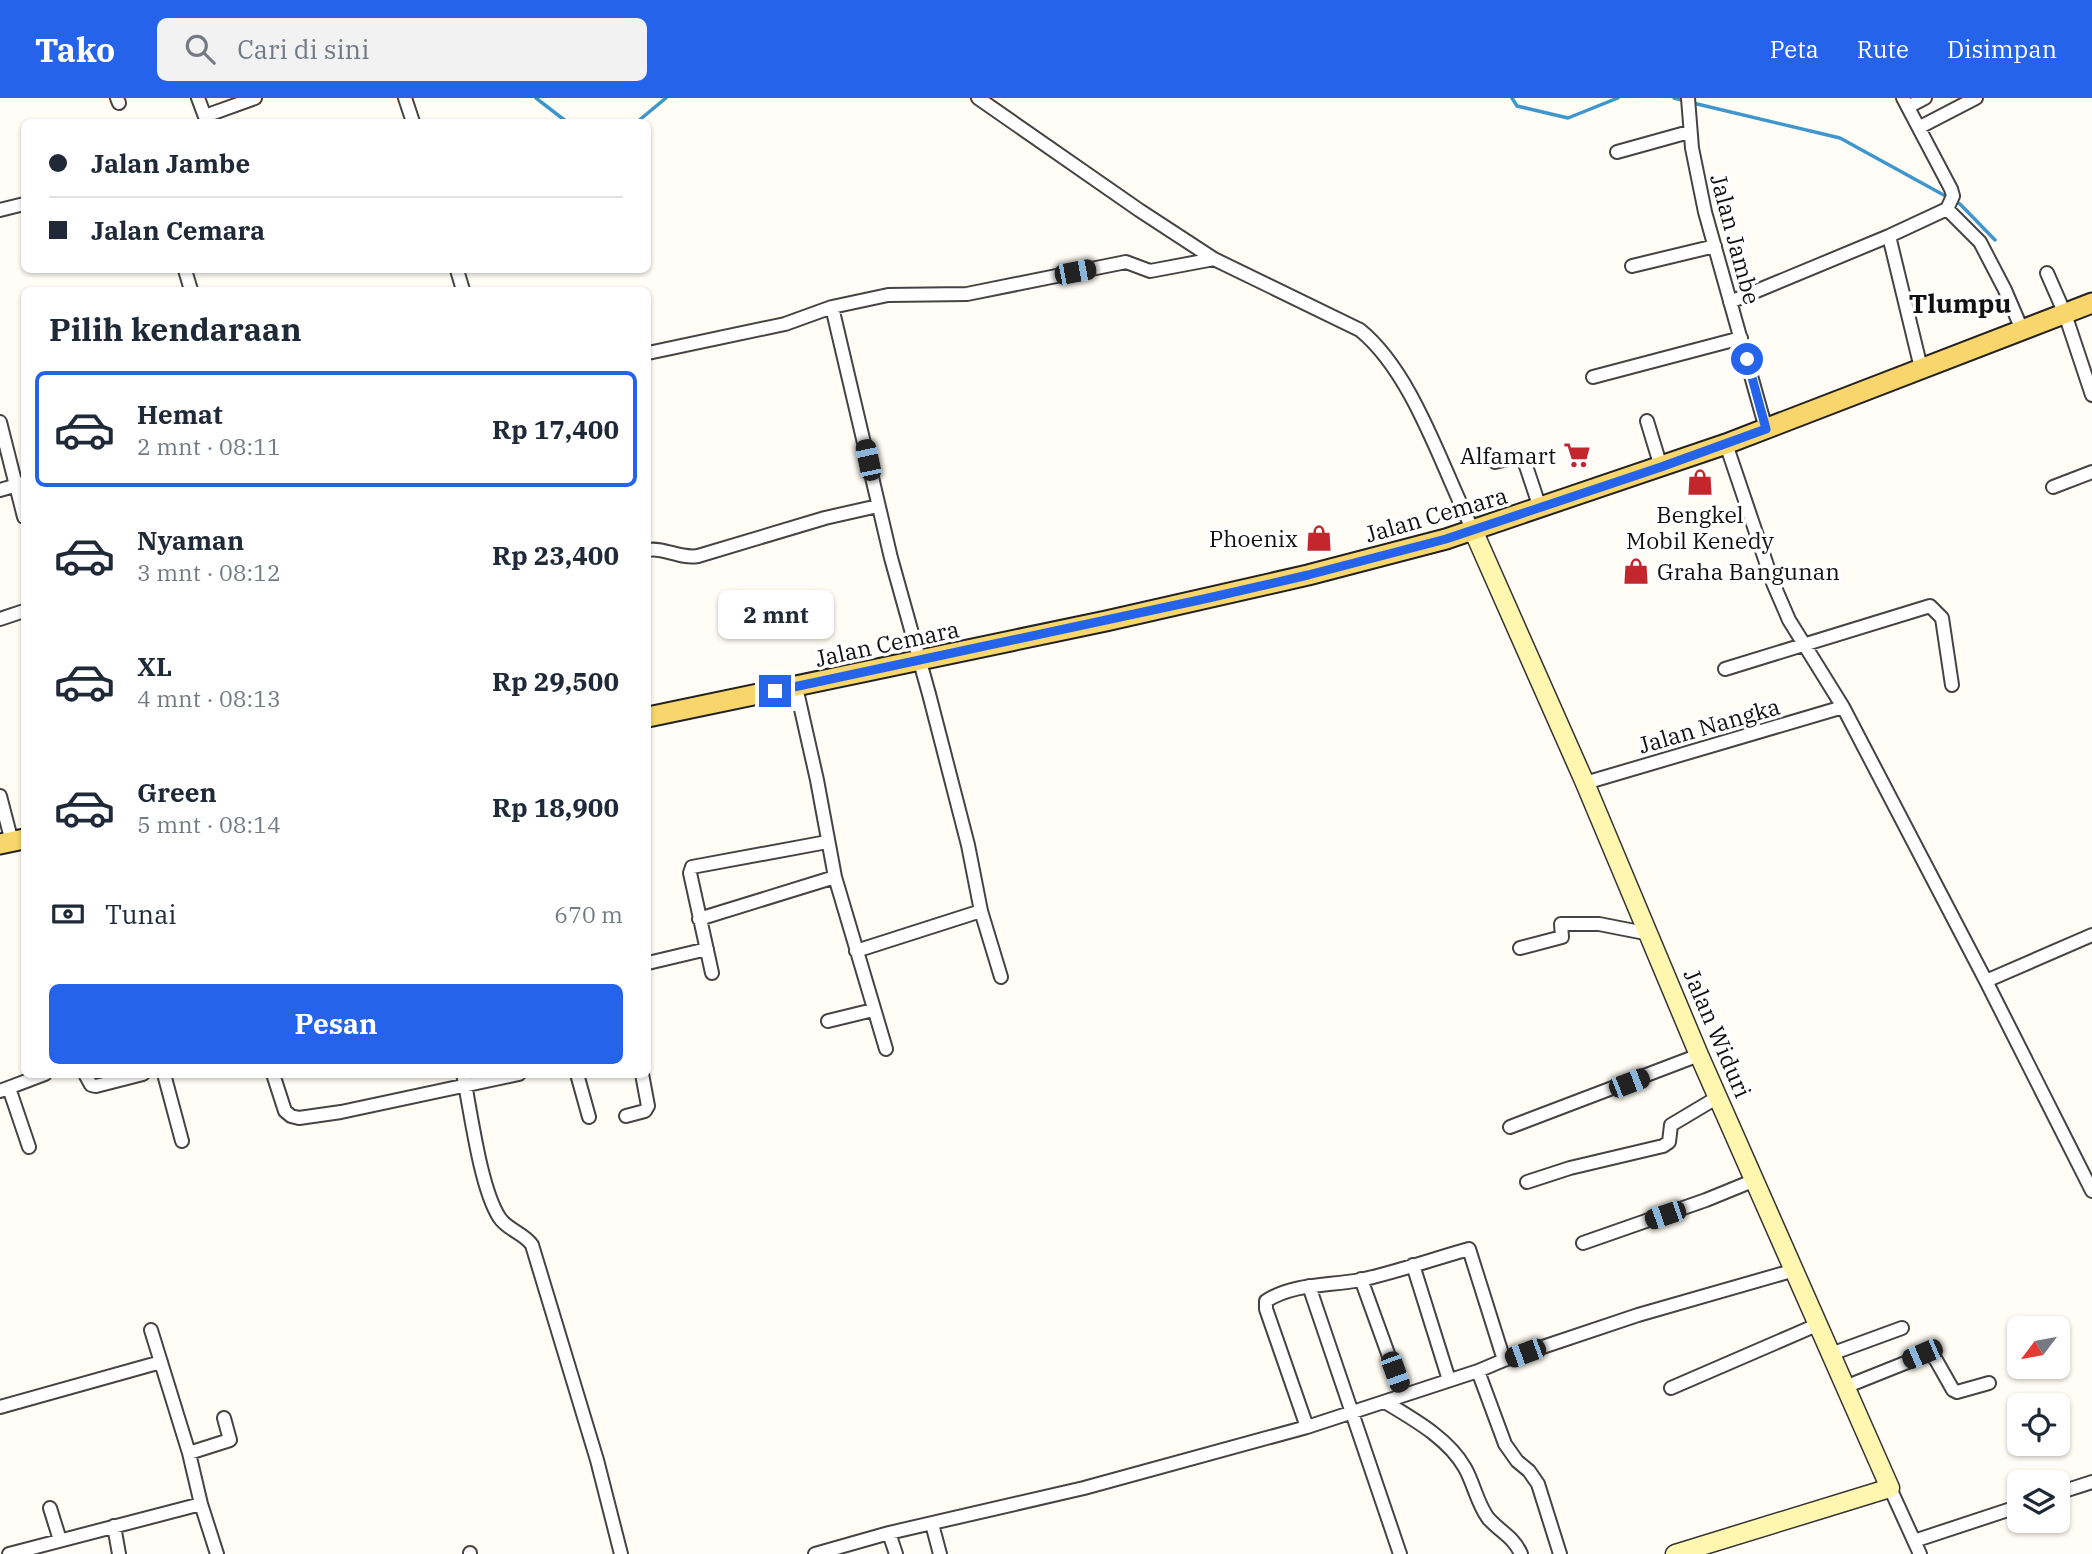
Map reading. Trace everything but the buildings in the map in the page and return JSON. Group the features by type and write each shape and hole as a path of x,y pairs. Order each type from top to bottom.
{"main road":[{"name":"Jalan Cemara","path":"651,716 919,661 1308,575 1474,530 1726,444 1921,368 2023,332 2092,303"},
{"name":"Jalan Widuri","path":"1474,530 1586,783 1699,1055 1890,1488"},
{"path":"1675,1554 1890,1488"}],"street":[{"path":"198,98 206,119 255,98"},
{"path":"405,98 412,119"},
{"path":"978,98 1214,259 1360,330 1375,343 1416,408 1474,530"},
{"name":"Jalan Jambe","path":"1688,98 1689,132 1705,212 1766,429"},
{"path":"1925,98 1906,102 1951,189 1950,204 1984,250 2023,332"},
{"path":"1920,127 1976,98"},
{"path":"1617,152 1689,132"},
{"path":"1730,302 1889,236 1950,204"},
{"path":"0,210 21,205"},
{"path":"1889,236 1921,368"},
{"path":"1632,266 1715,247"},
{"path":"651,352 785,324 832,307 888,295 967,294 1126,262 1150,271 1214,259"},
{"path":"2047,273 2065,314 2092,395"},
{"path":"832,307 877,506 968,845 981,911 1002,977"},
{"path":"1593,377 1741,338"},
{"path":"1647,421 1661,467"},
{"path":"0,422 20,484 0,489"},
{"path":"1726,444 1773,583 1789,620 1843,707 2092,1191"},
{"path":"1495,462 1521,458 1540,508"},
{"path":"2053,487 2092,472"},
{"path":"651,550 686,558 877,506"},
{"path":"1724,669 1804,647 1930,606 1942,618 1952,685"},
{"path":"0,619 21,612"},
{"path":"796,687 835,877 886,1049"},
{"name":"Jalan Nangka","path":"1586,783 1843,707"},
{"path":"0,796 12,842"},
{"path":"712,973 690,873 695,864 827,842"},
{"path":"699,919 835,877"},
{"path":"856,951 981,911"},
{"path":"1520,948 1562,937 1561,925 1588,922 1650,934"},
{"path":"1986,981 2092,934"},
{"path":"651,961 707,949"},
{"path":"828,1021 873,1010"},
{"path":"1510,1127 1699,1055"},
{"path":"29,1147 4,1090 35,1078"},
{"path":"87,1078 96,1086 127,1078"},
{"path":"165,1078 182,1141"},
{"path":"275,1078 285,1111 299,1118 341,1112 465,1080 483,1078"},
{"path":"578,1078 589,1117"},
{"path":"626,1116 645,1111 648,1106 643,1078"},
{"path":"465,1080 491,1199 506,1226 528,1239 532,1245 597,1460 621,1554"},
{"path":"1527,1182 1570,1168 1663,1146 1669,1142 1671,1125 1718,1097"},
{"path":"1583,1243 1755,1180"},
{"path":"1307,1427 1265,1303 1273,1297 1309,1286 1361,1279 1469,1249 1504,1360"},
{"path":"1413,1265 1449,1380"},
{"path":"815,1554 889,1533 1084,1488 1307,1427 1638,1315 1795,1270"},
{"path":"1361,1279 1403,1395"},
{"path":"1309,1286 1400,1554"},
{"path":"1671,1388 1819,1324"},
{"path":"1831,1354 1902,1328"},
{"path":"151,1330 217,1554"},
{"path":"1846,1387 1930,1353 1953,1390 1957,1392 1989,1383"},
{"path":"0,1408 161,1362"},
{"path":"1479,1371 1504,1444 1538,1484 1560,1554"},
{"path":"1385,1402 1436,1436 1453,1451 1467,1471 1482,1509 1495,1525 1511,1538 1521,1554"},
{"path":"189,1453 229,1441 230,1435 224,1418"},
{"path":"2070,1489 2092,1482"},
{"name":"Jalan Widuri","path":"1890,1488 1920,1554"},
{"path":"9,1554 201,1504"},
{"path":"50,1508 60,1540"},
{"path":"1914,1541 2007,1510"},
{"path":"932,1524 940,1554"},
{"path":"114,1526 119,1554"},
{"path":"889,1533 896,1554"}],"waterway":[{"path":"536,98 563,119"},
{"path":"641,119 666,98"},
{"path":"1512,98 1517,106 1568,118 1618,98"},
{"path":"1674,98 1685,101"},
{"path":"1693,103 1840,138 1960,204 1995,240"}],"place":[{"name":"Alfamart","path":"1577,455"},
{"name":"Bengkel Mobil Kenedy","path":"1700,482"},
{"name":"Phoenix","path":"1319,538"},
{"name":"Graha Bangunan","path":"1636,571"}],"district":[{"name":"Tlumpu","path":"1960,303"}],"route":[{"path":"775,691 994,646 1308,575 1446,539 1661,467 1766,429 1747,359"}]}
